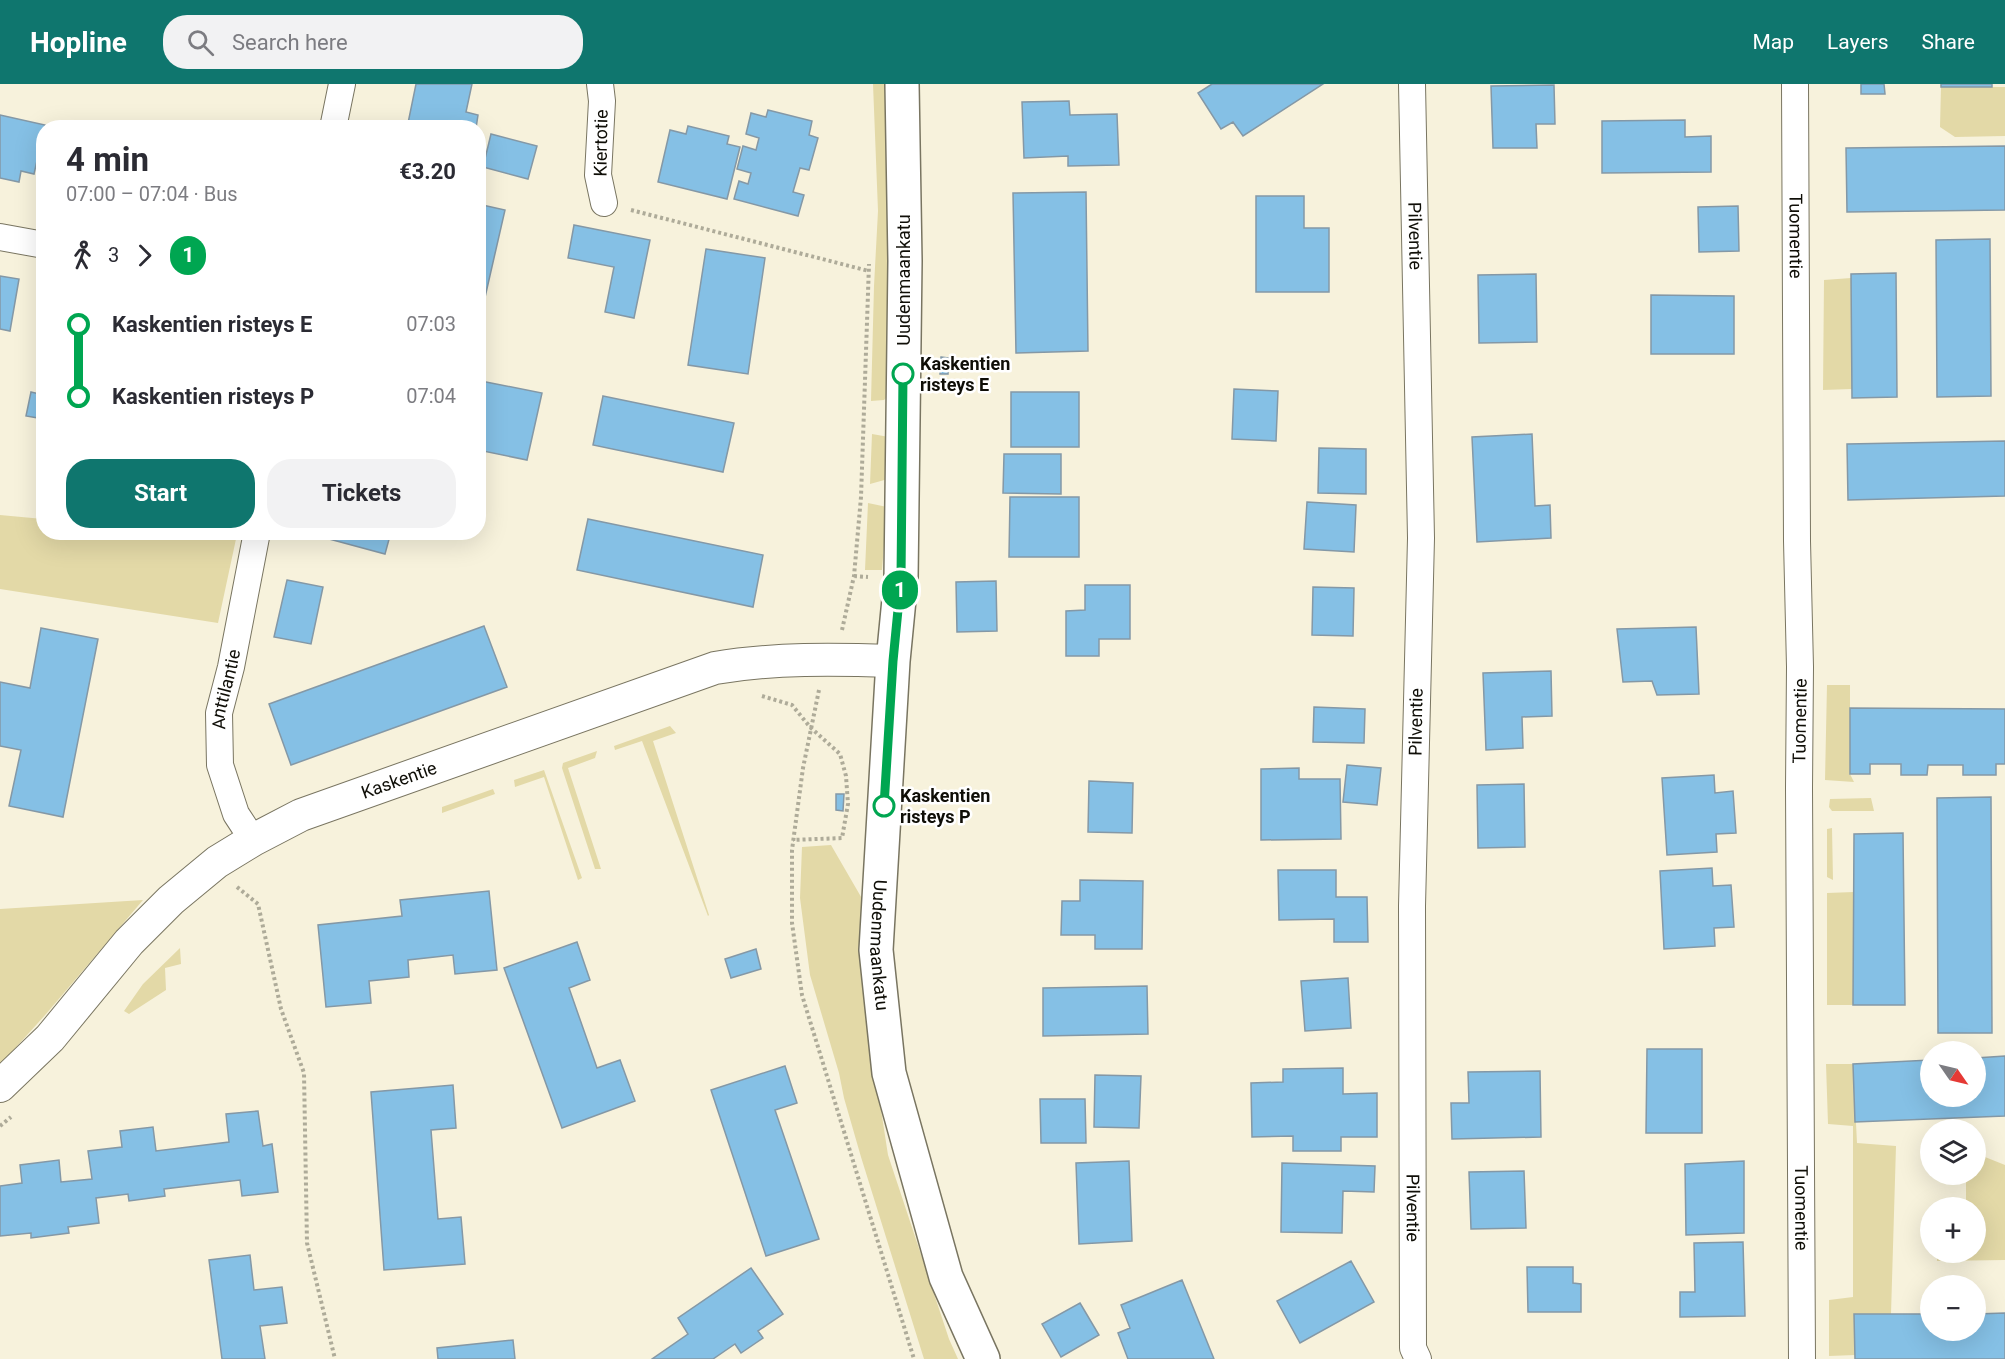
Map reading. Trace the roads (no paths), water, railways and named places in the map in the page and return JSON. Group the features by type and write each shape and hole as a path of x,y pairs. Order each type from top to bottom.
{"main road":[{"name":"Uudenmaankatu","path":"902,84 905,261 901,579 893,661 876,950 889,1072 946,1277 983,1359"}],"street":[{"path":"335,120 342,84"},
{"name":"Kiertotie","path":"600,84 602,100 598,175 604,203"},
{"name":"Pilventie","path":"1412,84 1421,538 1412,906 1413,1348 1418,1359"},
{"name":"Tuomentie","path":"1795,84 1802,1359"},
{"path":"0,237 36,244"},
{"name":"Anttilantie","path":"253,840 236,814 220,765 219,713 231,667 255,540"},
{"name":"Kaskentie","path":"0,1086 50,1038 129,942 171,900 217,862 253,840 312,811 715,669 746,663 831,659 893,661"}],"place":[{"name":"Kaskentien risteys E","path":"903,374"},
{"name":"Kaskentien risteys P","path":"884,806"}]}
